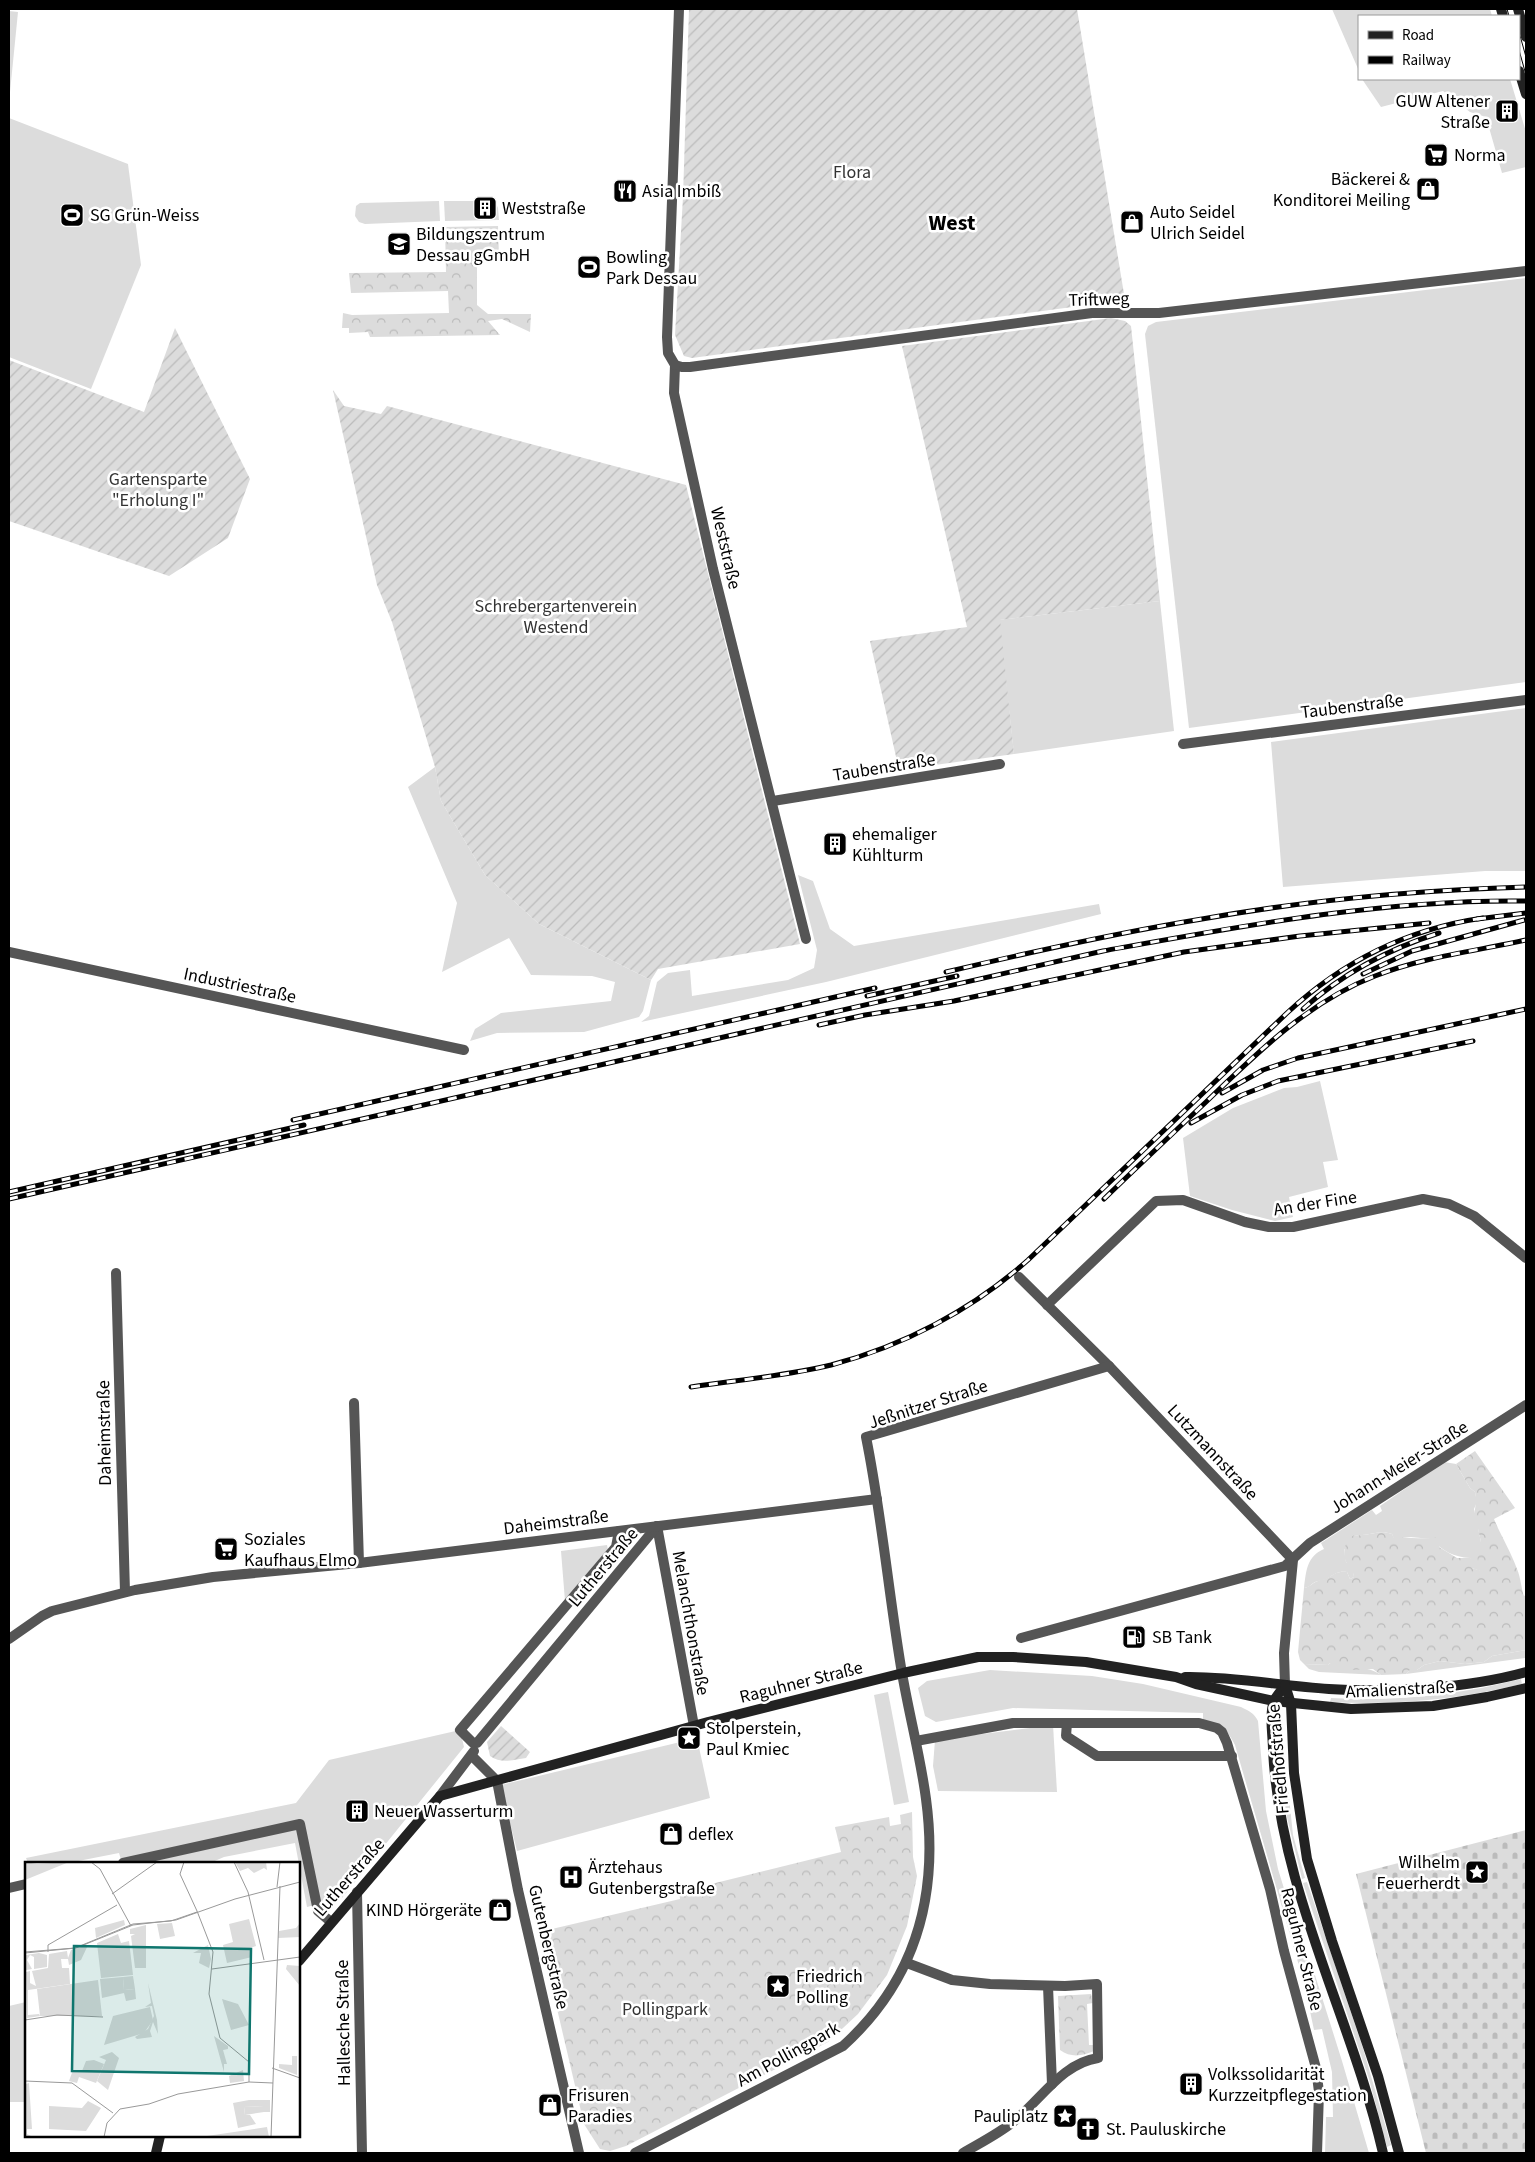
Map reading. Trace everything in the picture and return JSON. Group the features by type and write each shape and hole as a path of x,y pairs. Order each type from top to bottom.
{"main road":[{"path":"1520,16 1526,37"},
{"path":"1520,73 1526,94"},
{"name":"Raguhner Straße","path":"440,1796 694,1726 902,1672 970,1658 991,1657 1086,1662 1176,1677 1197,1677 1285,1685"},
{"name":"Amalienstraße","path":"1285,1685 1340,1690 1411,1689 1485,1680 1526,1672"},
{"name":"Raguhner Straße","path":"1176,1677 1196,1684 1274,1701"},
{"name":"Friedhofstraße","path":"1285,1685 1274,1701 1272,1727 1279,1810 1290,1862 1361,2073 1383,2153"},
{"name":"Friedhofstraße","path":"1285,1685 1291,1704 1294,1774 1307,1859 1329,1933 1375,2067 1399,2153"},
{"name":"Amalienstraße","path":"1274,1701 1351,1709 1394,1709 1469,1701 1526,1688"},
{"name":"Lutherstraße","path":"300,1960 440,1796"},
{"path":"156,2153 160,2137"}],"street":[{"name":"Weststraße","path":"679,9 667,337 668,353 675,365 674,393 713,569 773,801 806,939"},
{"name":"Triftweg","path":"675,365 690,367 1092,313 1159,314 1526,271"},
{"name":"Taubenstraße","path":"1183,744 1526,700"},
{"name":"Taubenstraße","path":"773,801 1000,764"},
{"name":"Industriestraße","path":"9,952 464,1050"},
{"name":"An der Fine","path":"1047,1305 1156,1201 1183,1200 1245,1222 1269,1227 1293,1227 1422,1199 1449,1204 1474,1216 1526,1258"},
{"name":"Daheimstraße","path":"116,1273 125,1592"},
{"name":"Lutzmannstraße","path":"1018,1277 1109,1366 1293,1560"},
{"name":"Jeßnitzer Straße","path":"902,1672 866,1437 1109,1366"},
{"path":"354,1402 359,1563"},
{"name":"Johann-Meier-Straße","path":"1293,1560 1310,1542 1526,1406"},
{"name":"Daheimstraße","path":"9,1639 52,1611 125,1592 245,1573 359,1563 877,1499"},
{"name":"Melanchthonstraße","path":"657,1526 694,1726"},
{"name":"Lutherstraße","path":"440,1796 472,1756 477,1743 657,1526"},
{"name":"Lutherstraße","path":"477,1743 473,1743 460,1730 616,1547 619,1531"},
{"path":"1021,1638 1276,1570 1293,1560"},
{"path":"1285,1685 1284,1653 1293,1560"},
{"name":"Am Pollingpark","path":"635,2153 843,2046 861,2030 907,1963 921,1925 929,1878 927,1807 902,1672"},
{"name":"Raguhner Straße","path":"916,1741 1013,1723 1208,1724 1222,1732 1232,1756 1270,1889 1284,1951 1316,2068 1319,2092 1317,2153"},
{"path":"1066,1723 1066,1736 1097,1756 1232,1756"},
{"path":"472,1756 497,1781"},
{"name":"Gutenbergstraße","path":"497,1781 506,1830 579,2153"},
{"path":"128,1862 300,1824 318,1911 331,1922"},
{"path":"9,1888 25,1884"},
{"name":"Hallesche Straße","path":"357,1892 362,2153"},
{"path":"907,1963 952,1980 990,1984 1048,1986 1097,1984 1098,2058 1085,2060 1078,2064 1052,2084 1012,2122 964,2153"},
{"path":"1048,1986 1052,2084"}],"green space":[{"name":"Flora","path":"689,9 1077,9 1125,300 692,358 684,356 675,335 683,197"},
{"path":"1332,9 1490,9 1492,15 1358,15 1358,69"},
{"path":"9,11 18,12 9,102"},
{"path":"1363,80 1510,80 1526,132 1526,167 1502,173 1486,117 1470,112 1443,91 1381,107"},
{"name":"SG Grün-Weiss","path":"9,118 128,164 141,265 91,389 9,357"},
{"path":"439,201 440,221 365,224 359,222 355,216 356,206 360,203"},
{"path":"444,201 495,201 499,220 445,221"},
{"path":"498,226 499,257 477,261 477,305 488,314 531,314 530,332 502,319 488,321 500,335 370,337 368,332 349,333 349,328 342,328 343,313 352,315 449,313 448,291 351,293 349,273 446,272 445,227"},
{"path":"1526,278 1526,682 1189,728 1145,334 1148,326 1156,322"},
{"path":"1111,318 1125,321 1131,326 1160,601 1000,620 1014,754 899,770 870,641 967,627 902,346"},
{"name":"Gartensparte \"Erholung I\"","path":"175,328 250,479 228,538 169,576 9,521 9,360 144,412"},
{"name":"Schrebergartenverein Westend","path":"333,390 344,406 381,414 387,406 686,485 800,944 658,969 651,980 539,924 485,875 441,801 435,767 392,622 377,585"},
{"path":"1160,601 1174,731 1014,754 999,620"},
{"path":"1526,708 1526,871 1485,871 1283,887 1271,742"},
{"path":"435,767 441,801 485,875 539,924 651,980 643,1011 639,1017 584,1032 497,1033 470,1041 475,1029 501,1013 611,1001 615,982 592,976 531,975 509,938 442,972 457,903 408,787"},
{"path":"798,875 813,881 830,929 854,946 1099,904 1101,914 826,982 641,1022 649,1016 657,982 668,973 690,970 692,996 788,980 814,968 817,950"},
{"path":"1320,1081 1338,1160 1323,1162 1328,1187 1289,1197 1293,1217 1275,1221 1232,1210 1190,1196 1183,1138 1233,1108 1284,1088"},
{"path":"1475,1451 1515,1508 1494,1519 1515,1563 1524,1596 1526,1595 1526,1650 1492,1656 1484,1662 1465,1664 1440,1661 1424,1665 1417,1670 1410,1670 1406,1674 1381,1675 1373,1669 1346,1670 1335,1667 1330,1663 1328,1665 1304,1664 1300,1660 1298,1652 1304,1588 1339,1572 1347,1572 1350,1579 1354,1577 1352,1570 1346,1562 1344,1550 1346,1543 1354,1535 1382,1532 1392,1534 1394,1538 1437,1537 1442,1540 1439,1547 1457,1558 1470,1558 1473,1561 1472,1568 1482,1571 1478,1563 1477,1552 1481,1542 1474,1522 1475,1492 1470,1488 1456,1464"},
{"path":"1444,1462 1456,1464 1470,1488 1475,1492 1477,1502 1474,1509 1481,1542 1483,1572 1472,1568 1470,1558 1449,1553 1432,1539 1410,1537 1394,1539 1392,1534 1387,1533 1354,1535 1344,1550 1346,1562 1353,1570 1354,1577 1350,1579 1347,1572 1339,1572 1304,1588 1308,1565 1318,1552 1324,1549 1321,1543 1372,1510 1376,1515 1382,1511 1380,1506"},
{"path":"607,1545 608,1550 565,1601 561,1551"},
{"path":"1526,1650 1525,1658 1406,1674 1410,1670 1417,1670 1424,1665 1440,1661 1465,1664 1484,1662 1492,1656"},
{"path":"1330,1663 1363,1668 1381,1675 1319,1672 1309,1669 1304,1664 1328,1665"},
{"path":"990,1670 1092,1676 1143,1684 1241,1707 1255,1716 1258,1721 1266,1811 1278,1869 1302,1947 1314,1972 1369,2153 1325,2153 1326,2117 1333,2117 1332,2072 1322,2029 1314,2030 1304,1983 1235,1745 1229,1735 1218,1725 1203,1720 1203,1713 1013,1708 936,1722 925,1716 918,1688 927,1681"},
{"path":"1521,1679 1522,1684 1475,1694 1427,1700 1379,1703 1330,1702 1331,1698 1379,1699 1426,1696 1497,1685"},
{"path":"888,1692 909,1802 894,1805 874,1695"},
{"path":"1053,1725 1057,1792 938,1791 933,1766 935,1740"},
{"path":"501,1726 530,1752 526,1758 503,1761 490,1756 487,1742"},
{"path":"460,1730 464,1747 342,1898 307,1907 295,1843 224,1857 212,1862 122,1862 119,1853 73,1862 28,1862 26,1858 296,1803 329,1760"},
{"path":"697,1738 710,1798 517,1851 501,1785"},
{"path":"1279,1740 1283,1740 1293,1835 1305,1878 1302,1879 1284,1805"},
{"name":"Pollingpark","path":"912,1812 913,1857 917,1876 907,1926 887,1975 858,2014 828,2042 626,2146 610,2151 600,2149 584,2124 539,1932 680,1899 679,1892 841,1852 835,1827 889,1817 890,1826 901,1824 900,1815"},
{"path":"1526,1830 1526,2153 1426,2153 1356,1874"},
{"path":"1307,1882 1362,2045 1391,2145 1387,2147 1369,2079 1303,1883"},
{"path":"1091,1994 1093,2003 1087,2004 1089,2045 1094,2045 1094,2051 1077,2055 1064,2053 1060,2050 1058,1996"},
{"path":"25,2002 25,2102 9,2102 9,2006"}],"tram line":[{"path":"1507,9 1509,15"},
{"path":"1520,36 1526,57"},
{"path":"1520,54 1526,75"}],"railway":[{"path":"946,972 1170,924 1242,912 1364,897 1526,887"},
{"path":"9,1199 1103,951 1208,932 1366,909 1420,904 1526,901"},
{"path":"1477,919 1526,913"},
{"path":"691,1387 779,1375 831,1365 884,1348 910,1337 960,1310 984,1295 1028,1260 1308,994 1354,963 1402,939 1428,930 1483,918"},
{"path":"1363,974 1412,951 1524,920"},
{"path":"819,1025 865,1015 954,1001 1184,952 1300,936 1429,923"},
{"path":"1303,1009 1318,996 1366,964 1420,939 1439,933"},
{"path":"1104,1199 1264,1047 1306,1014 1328,1000 1351,987 1393,969 1431,959 1526,940"},
{"path":"867,996 957,976"},
{"path":"293,1120 875,988"},
{"path":"1222,1093 1263,1070 1298,1058 1526,1009"},
{"path":"1191,1123 1242,1095 1278,1081 1473,1041"},
{"path":"9,1192 304,1125"}],"place":[{"name":"GUW Altener Straße","path":"1507,111"},
{"name":"Norma","path":"1436,155"},
{"name":"Bäckerei & Konditorei Meiling","path":"1428,189"},
{"name":"Asia Imbiß","path":"625,191"},
{"name":"Weststraße","path":"485,208"},
{"name":"SG Grün-Weiss","path":"72,215"},
{"name":"Auto Seidel Ulrich Seidel","path":"1132,222"},
{"name":"Bildungszentrum Dessau gGmbH","path":"399,244"},
{"name":"Bowling Park Dessau","path":"589,267"},
{"name":"ehemaliger Kühlturm","path":"835,844"},
{"name":"Soziales Kaufhaus Elmo","path":"226,1549"},
{"name":"SB Tank","path":"1134,1637"},
{"name":"Stolperstein, Paul Kmiec","path":"689,1738"},
{"name":"Neuer Wasserturm","path":"357,1811"},
{"name":"deflex","path":"671,1834"},
{"name":"Wilhelm Feuerherdt","path":"1477,1872"},
{"name":"Ärztehaus Gutenbergstraße","path":"571,1877"},
{"name":"KIND Hörgeräte","path":"500,1910"},
{"name":"Friedrich Polling","path":"778,1986"},
{"name":"Volkssolidarität Kurzzeitpflegestation","path":"1191,2084"},
{"name":"Frisuren Paradies","path":"550,2105"},
{"name":"Pauliplatz","path":"1065,2116"},
{"name":"St. Pauluskirche","path":"1088,2129"}],"district":[{"name":"West","path":"952,222"}]}
